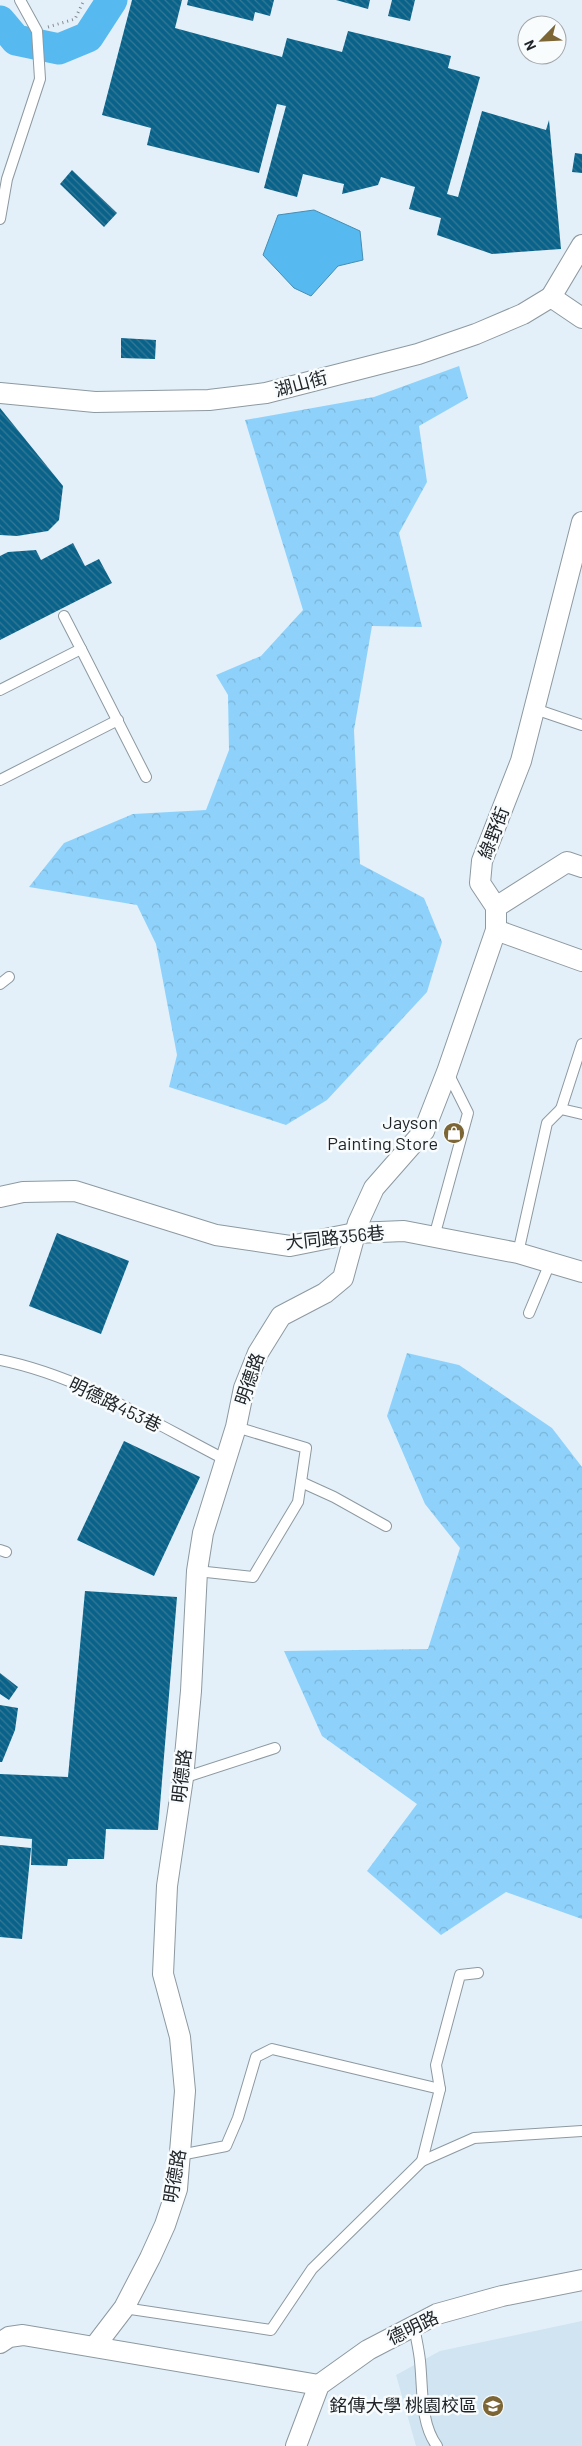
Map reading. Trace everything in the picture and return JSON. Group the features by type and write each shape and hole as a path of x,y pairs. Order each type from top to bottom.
{"street":[{"path":"582,245 551,297 582,318"},
{"name":"湖山街","path":"0,393 95,402 208,400 266,394 427,351 476,334 523,314 551,297"},
{"name":"綠野街","path":"496,907 480,882 482,861 521,761 582,522"},
{"path":"355,1233 374,1188 424,1131 448,1072 496,930 496,907 567,862 582,867"},
{"path":"496,930 582,960"},
{"name":"大同路356巷","path":"0,1197 23,1192 74,1192 216,1234 290,1246 355,1233 404,1231 518,1253 582,1272"},
{"name":"明德路","path":"94,2346 124,2308 165,2224 177,2189 185,2091 180,2037 163,1974 167,1886 182,1778 191,1690 197,1571 203,1533 236,1427 244,1388 258,1353 281,1316 325,1293 343,1278 355,1233"},
{"name":"德明路","path":"319,2385 368,2350 438,2314 484,2301 582,2280"},
{"path":"0,2343 9,2337 23,2335 319,2385 296,2446"}],"lane":[{"path":"0,219 7,179 40,79 38,31 20,0"},
{"path":"64,616 146,777"},
{"path":"0,690 81,649"},
{"path":"535,709 582,725"},
{"path":"0,780 118,720"},
{"path":"0,984 9,977"},
{"path":"518,1253 547,1123 561,1109 582,1044"},
{"path":"434,1237 468,1113 448,1072"},
{"path":"561,1109 582,1114"},
{"path":"529,1313 550,1263"},
{"name":"明德路453巷","path":"0,1360 31,1366 104,1397 226,1460"},
{"path":"197,1571 253,1576 298,1502 306,1448 236,1427"},
{"path":"301,1482 334,1497 386,1526"},
{"path":"182,1778 275,1748"},
{"path":"422,2161 440,2089 436,2065 460,1975 478,1973"},
{"path":"180,2154 226,2146 238,2118 256,2057 272,2049 440,2089"},
{"path":"124,2308 270,2330 312,2269 422,2161 474,2138 582,2131"},
{"path":"414,2326 420,2362 422,2397 431,2437 438,2446"}],"path":[{"path":"38,31 75,19 84,0"}],"shaded area":[{"path":"314,210 360,231 363,260 338,266 311,296 294,288 263,255 278,215"},
{"name":"銘傳大學 桃園校區","path":"582,2321 582,2446 416,2446 396,2375 440,2351"}],"green space":[{"path":"459,366 468,398 419,426 427,482 399,533 422,627 372,626 354,730 360,864 424,898 442,942 427,992 327,1100 286,1125 169,1087 177,1055 156,944 137,905 29,887 64,843 133,814 206,810 229,750 228,695 216,675 261,656 303,610 245,420 374,397"},
{"path":"407,1353 459,1365 552,1428 582,1467 582,1919 506,1892 441,1935 367,1871 417,1804 322,1736 284,1651 428,1649 460,1548 425,1504 387,1416"}],"building":[{"path":"132,0 182,0 175,28 282,57 287,38 342,52 348,31 451,56 448,68 480,77 447,194 458,197 482,111 546,130 549,120 561,249 492,254 437,235 441,218 409,209 415,187 381,177 378,185 342,194 344,184 303,174 297,197 264,188 286,106 277,104 259,173 147,145 151,128 102,115"},
{"path":"188,0 274,0 270,16 255,12 253,21 187,5"},
{"path":"336,0 370,0 368,9"},
{"path":"392,0 415,0 410,21 388,16"},
{"path":"575,153 582,154 582,173 572,172"},
{"path":"72,170 117,213 104,227 60,184"},
{"path":"121,338 156,340 155,359 121,358"},
{"path":"0,408 63,486 59,520 48,531 17,536 0,535"},
{"path":"73,543 85,566 99,559 112,583 0,640 0,556 8,552 36,550 41,560"},
{"path":"57,1233 129,1261 101,1334 29,1306"},
{"path":"124,1441 200,1477 154,1576 77,1540"},
{"path":"85,1591 177,1597 158,1830 106,1829 104,1859 68,1859 67,1866 31,1865 32,1839 0,1836 0,1774 68,1777"},
{"path":"0,1673 18,1687 9,1700 0,1694"},
{"path":"0,1705 18,1708 15,1730 2,1762 0,1762"},
{"path":"0,1845 31,1848 22,1939 0,1937"}],"waterway":[{"path":"0,21 16,40 59,49 88,37 112,0"}],"place":[{"name":"Jayson Painting Store","path":"454,1133"},
{"name":"銘傳大學 桃園校區","path":"493,2406"}]}
